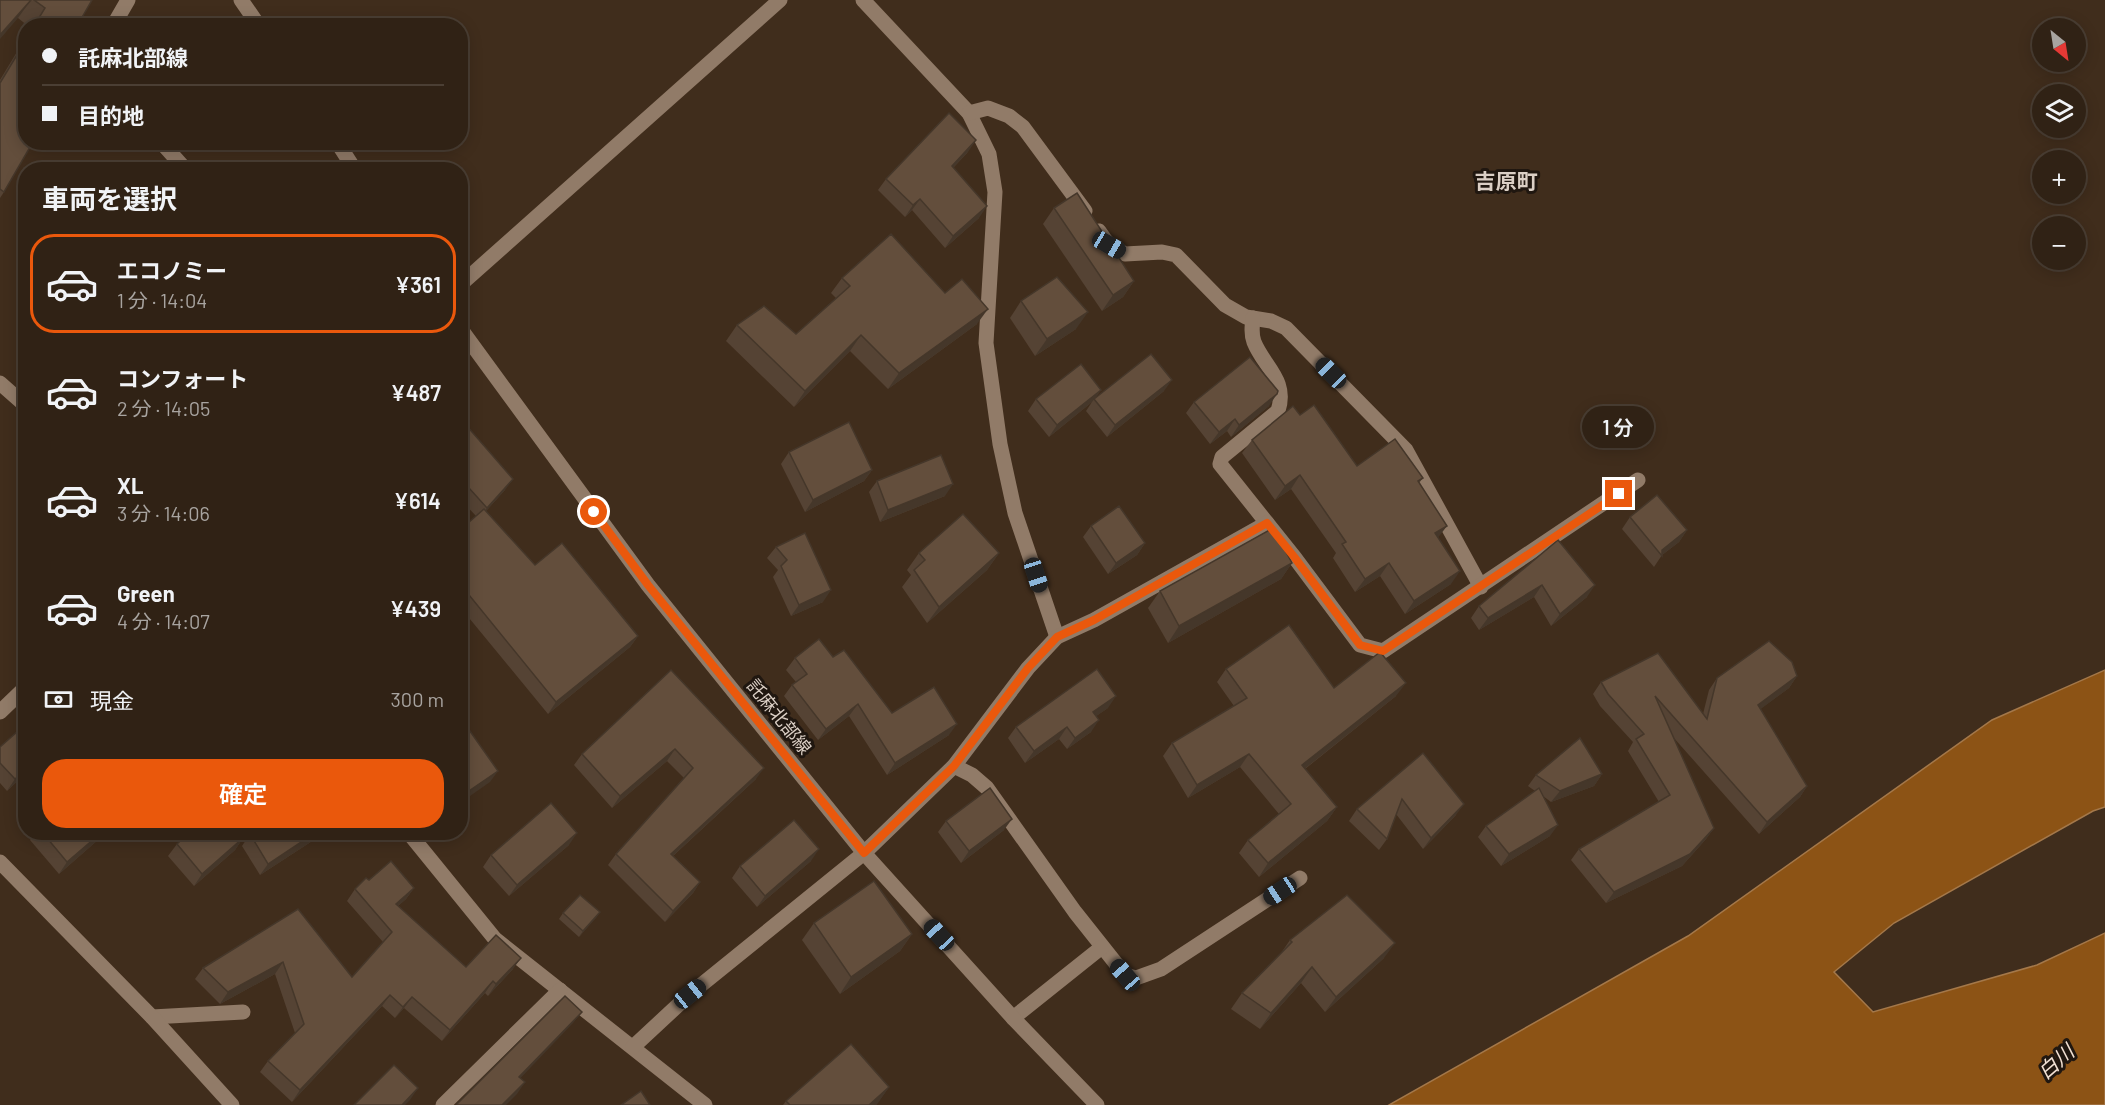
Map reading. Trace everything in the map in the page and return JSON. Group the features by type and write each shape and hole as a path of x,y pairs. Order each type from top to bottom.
{"street":[{"path":"118,18 128,0"},
{"path":"241,0 253,18"},
{"path":"468,278 780,0"},
{"path":"863,0 969,112 989,154 995,192 986,343 1000,444 1016,513 1057,637"},
{"path":"969,112 988,108 1010,116 1023,127 1109,245 1125,254 1162,252 1176,255 1225,305 1246,317 1271,321 1286,328 1406,450 1481,587"},
{"path":"168,150 179,162"},
{"path":"1253,318 1254,342 1277,380 1281,403 1278,411 1222,457 1220,464 1295,558 1360,645 1383,651 1638,480"},
{"name":"託麻北部線","path":"468,339 648,585 864,853 1013,1018 1097,1105"},
{"path":"0,383 18,399"},
{"path":"633,1047 690,994 864,853 954,766 1028,668 1057,637 1094,620 1267,523"},
{"path":"0,712 18,695"},
{"path":"954,766 987,788 1074,912 1125,975 1136,978 1161,969 1300,878"},
{"path":"415,840 495,939 705,1105"},
{"path":"0,862 152,1017 232,1105"},
{"path":"1013,1018 1102,947"},
{"path":"443,1105 560,990"},
{"path":"152,1017 243,1011"}],"water":[{"name":"白川","path":"2105,670 2105,807 2093,811 1894,923 1834,972 1873,1012 2037,965 2105,933 2105,1105 1389,1105 1688,936 1992,720"}],"building":[{"path":"0,0 31,0 0,35"},
{"path":"34,0 92,0 82,18 39,18 45,8"},
{"path":"18,53 18,150 28,150 21,162 18,162 18,168 4,192 0,189 0,83"},
{"path":"949,113 976,140 952,166 987,206 953,236 920,199 913,205 886,179"},
{"path":"1077,193 1134,281 1113,295 1054,208"},
{"path":"891,234 945,293 962,279 988,309 899,373 861,335 805,391 737,325 764,306 796,334 850,286 842,278"},
{"path":"1057,277 1088,312 1047,339 1021,301"},
{"path":"1151,354 1172,380 1115,425 1094,399"},
{"path":"1250,357 1278,391 1277,394 1239,425 1235,419 1219,432 1194,402"},
{"path":"1081,364 1101,390 1057,425 1036,399"},
{"path":"1314,405 1357,466 1395,439 1423,478 1418,481 1447,526 1435,533 1460,571 1414,601 1389,563 1365,579 1342,544 1346,542 1300,475 1285,486 1252,440 1293,406 1300,415"},
{"path":"849,422 872,470 813,500 789,452"},
{"path":"468,427 513,479 487,508 468,487"},
{"path":"941,455 953,484 888,510 877,481"},
{"path":"1657,495 1687,530 1662,550 1662,556 1630,517"},
{"path":"1119,506 1145,543 1116,563 1091,526"},
{"path":"484,509 535,565 562,543 638,636 556,702 468,594 468,523"},
{"path":"963,514 999,553 939,607 914,570 925,560 919,553"},
{"path":"1273,528 1292,563 1179,626 1160,591"},
{"path":"805,533 831,590 799,605 781,566 787,560 776,547"},
{"path":"1558,540 1595,585 1560,614 1542,585 1488,618 1479,606"},
{"path":"1289,625 1334,688 1380,652 1406,683 1302,765 1337,807 1268,863 1248,840 1291,804 1249,754 1197,785 1172,743 1247,698 1226,669"},
{"path":"819,639 833,657 844,650 892,713 934,687 957,724 895,763 858,704 826,729 792,685 807,674 795,658"},
{"path":"1769,641 1792,662 1797,676 1758,705 1807,786 1767,822 1655,696 1714,828 1690,854 1614,892 1579,849 1670,795 1636,739 1644,734 1608,694 1601,682 1658,653 1707,719 1717,678"},
{"path":"1097,669 1116,696 1093,712 1099,720 1075,738 1067,727 1034,751 1016,727"},
{"path":"671,670 764,768 671,854 700,882 673,911 616,854 693,768 675,749 620,796 582,754"},
{"path":"468,728 498,771 468,792"},
{"path":"18,731 18,776 15,779 0,763 0,747"},
{"path":"1580,738 1602,774 1560,791 1536,775"},
{"path":"1423,753 1464,804 1431,838 1402,799 1387,839 1357,809"},
{"path":"990,788 1012,819 969,851 946,821"},
{"path":"1539,788 1558,825 1509,854 1486,826"},
{"path":"551,803 577,833 517,885 491,855"},
{"path":"794,820 819,849 765,896 740,866"},
{"path":"49,840 93,840 67,862"},
{"path":"181,840 241,840 202,874 177,844"},
{"path":"254,840 304,840 268,864"},
{"path":"391,861 414,888 396,904 466,967 496,935 521,958 496,984 493,981 450,1030 412,997 403,1007 390,995 300,1090 268,1061 304,1024 283,962 228,992 203,968 298,909 352,977 392,932 355,889 366,878 369,880"},
{"path":"874,881 912,934 851,977 814,923"},
{"path":"580,895 600,912 583,931 563,913"},
{"path":"1347,895 1395,943 1336,997 1312,967 1271,1013 1242,993 1292,942 1290,940"},
{"path":"565,996 582,1012 519,1077 525,1082 502,1105 458,1105 457,1104"},
{"path":"851,1044 889,1087 869,1105 790,1105 786,1101"},
{"path":"394,1065 418,1088 402,1105 354,1105"},
{"path":"641,1091 650,1105 621,1105"}],"district":[{"name":"吉原町","path":"1506,182"}],"route":[{"path":"594,512 648,585 864,853 954,766 1028,668 1057,637 1094,620 1267,523 1360,645 1383,651 1619,494"}]}
